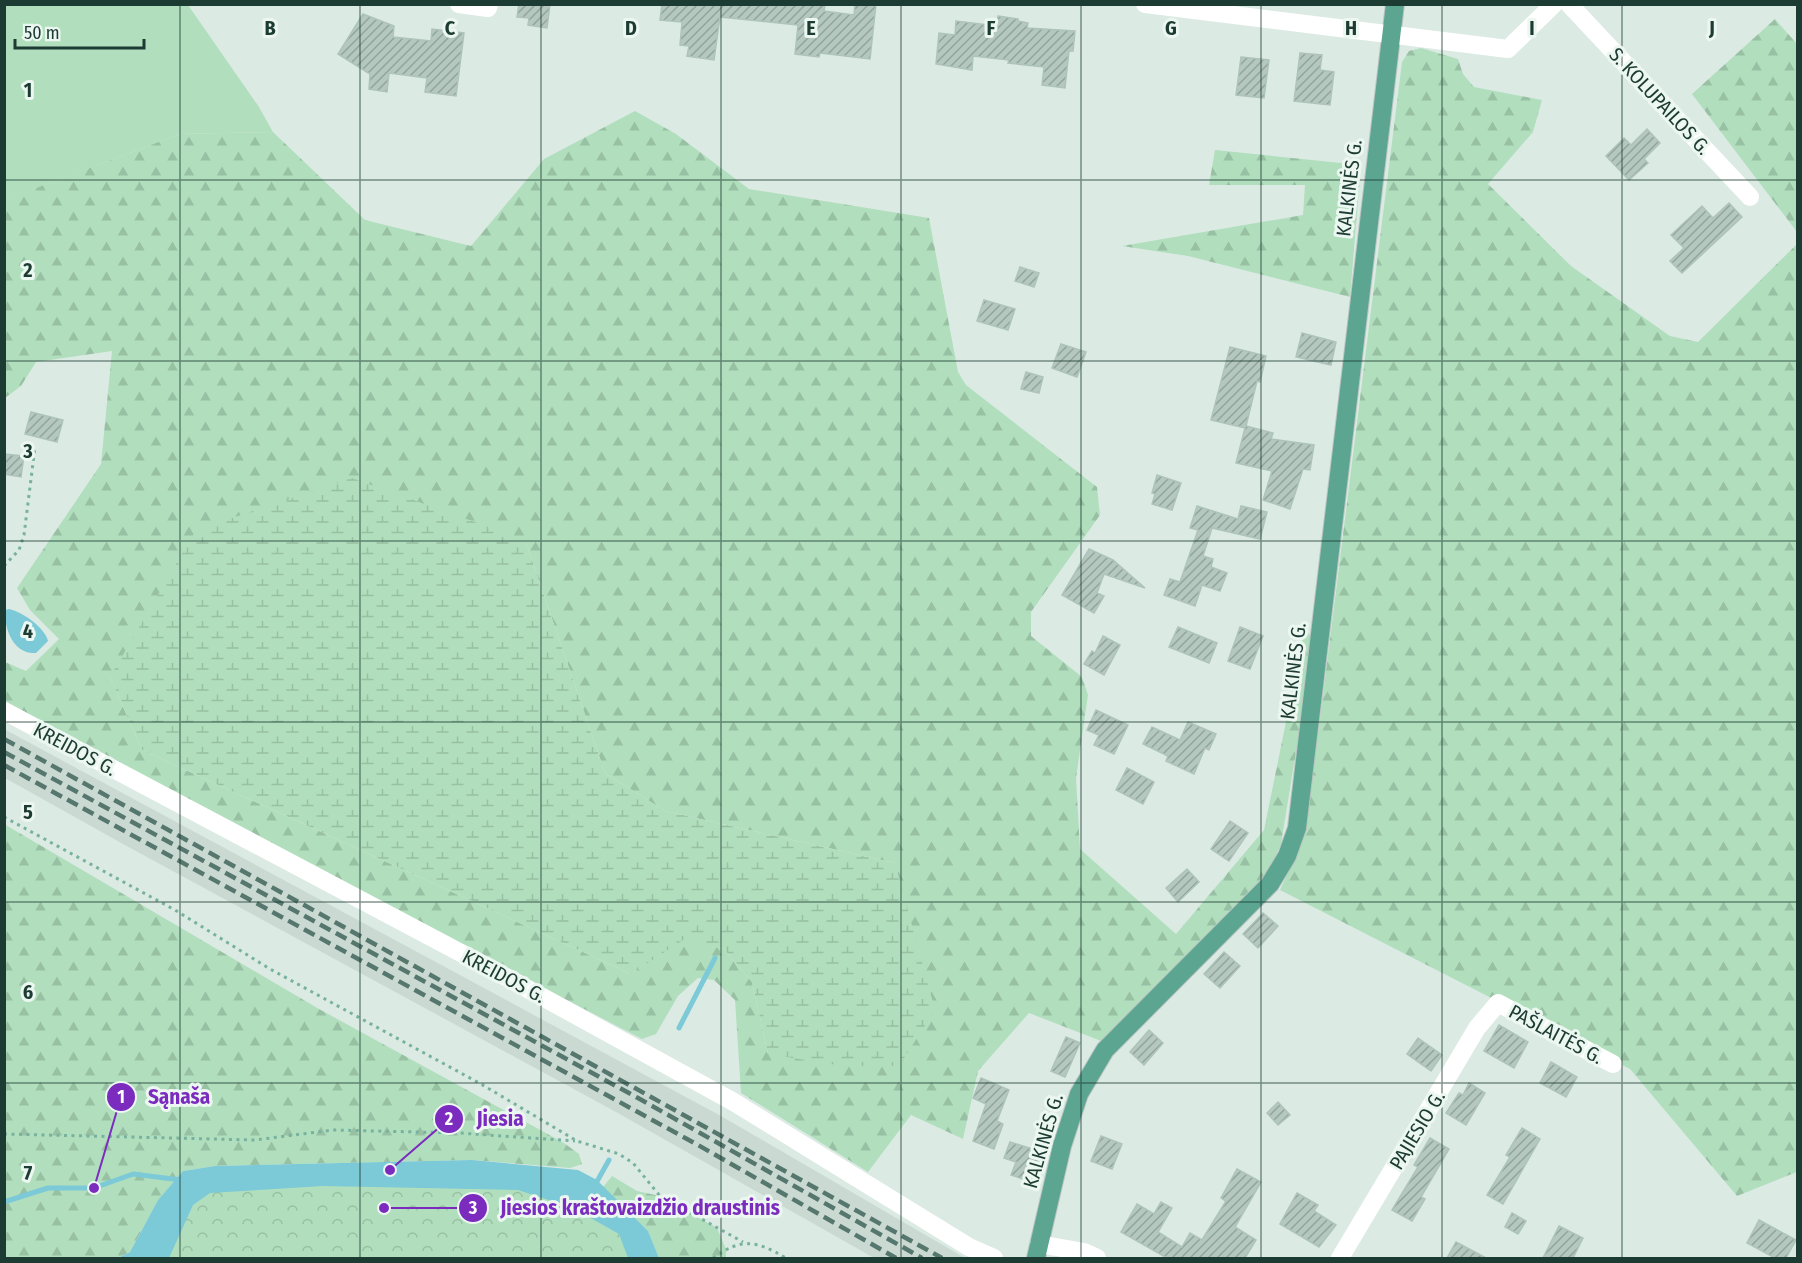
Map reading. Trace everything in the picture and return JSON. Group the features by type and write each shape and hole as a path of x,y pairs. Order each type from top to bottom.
{"main road":[{"name":"KALKINĖS G.","path":"1038,1251 1062,1146 1079,1094 1104,1050 1270,884 1287,856 1297,828 1395,4"}],"street":[{"path":"459,4 488,8 489,4"},
{"path":"1145,4 1508,49 1554,4"},
{"name":"S. KOLUPAILOS G.","path":"1569,4 1750,197"},
{"name":"KREIDOS G.","path":"4,711 495,971 732,1101 969,1247 994,1258"},
{"name":"PAŠLAITĖS G.","path":"1498,1003 1613,1064"},
{"name":"PAJIESIO G.","path":"1340,1258 1478,1028 1498,1003"},
{"path":"1038,1251 1084,1252 1097,1258"}],"path":[{"path":"4,566 19,550 24,535 35,447"},
{"path":"4,817 175,909 270,969 481,1084 577,1141"},
{"path":"4,1134 255,1140 333,1130 459,1133 577,1141 619,1154 633,1163 660,1196 743,1242 764,1245 786,1258"},
{"path":"713,1258 726,1249 743,1242"}],"shaded area":[{"path":"4,729 721,1116 965,1258 874,1258 616,1112 5,778"}],"green space":[{"path":"4,5 188,5 259,107 273,132 180,134 5,200"},
{"path":"1775,19 1797,44 1797,232 1692,94"},
{"path":"1421,48 1458,59 1463,74 1474,87 1542,100 1533,132 1488,184 1571,266 1670,336 1698,342 1797,244 1797,1172 1737,1196 1630,1069 1280,890 1302,842 1319,727 1402,62 1409,51"},
{"path":"635,111 676,134 749,189 929,218 958,372 966,385 1097,487 1100,515 1031,612 1031,636 1082,677 1088,695 1076,778 1080,849 1176,934 1264,830 1305,628 1314,641 1281,844 1268,874 1101,1041 1029,1013 978,1071 963,1139 911,1115 868,1172 741,1093 735,1000 714,980 698,978 678,996 656,1034 642,1039 343,884 5,701 5,662 26,671 59,639 30,610 17,588 101,464 112,351 36,362 21,386 5,398 4,200 180,134 273,132 365,220 471,246 544,159","holes":["525,540 605,773 665,811 895,863 768,1054 752,982 724,949 683,939 631,974 142,750 110,677"]},
{"path":"1215,150 1361,165 1350,297 1188,256 1122,246 1303,215 1305,185 1209,185"},
{"path":"352,478 525,540 605,773 665,811 895,863 935,1010 899,1066 843,1066 768,1054 752,982 724,949 683,940 631,974 142,750 110,677 196,530"},
{"path":"4,824 319,1009 564,1143 579,1154 582,1164 570,1168 472,1160 215,1166 183,1171 158,1200 130,1252 118,1258 5,1258"},
{"path":"390,1170 591,1195 641,1258 136,1258 188,1181"},
{"path":"612,1176 637,1191 660,1196 717,1228 726,1249 726,1258 659,1258 648,1231 603,1187"}],"water":[{"path":"5,610 21,613 43,631 48,641 36,653 21,650 12,639 5,617"},
{"path":"472,1160 578,1170 597,1180 648,1231 659,1258 628,1258 619,1234 573,1208 518,1190 323,1186 210,1193 193,1205 169,1258 118,1258 130,1252 158,1200 183,1171 215,1166"}],"building":[{"path":"519,4 550,4 547,28 528,25 529,18 517,17"},
{"path":"662,4 825,4 824,11 854,15 855,4 876,4 870,59 820,53 819,57 795,54 798,25 720,17 714,60 687,56 689,46 680,45 682,22 660,20"},
{"path":"363,14 394,26 393,37 431,41 432,29 464,33 456,96 425,92 427,78 389,73 387,92 369,89 370,74 338,54"},
{"path":"998,16 1028,23 1027,28 1075,31 1073,51 1069,51 1065,88 1042,85 1044,67 1008,63 1009,60 973,56 972,70 936,64 939,33 955,35 956,21 997,26"},
{"path":"1300,53 1322,55 1320,70 1334,72 1330,105 1294,101"},
{"path":"1241,57 1269,60 1264,98 1236,95"},
{"path":"1647,129 1660,143 1644,159 1648,163 1629,180 1606,156 1624,138 1631,145"},
{"path":"1729,203 1742,217 1682,273 1670,261 1684,248 1671,235 1702,206 1713,218"},
{"path":"1020,267 1039,273 1034,287 1015,281"},
{"path":"984,300 1015,309 1008,330 977,321"},
{"path":"1302,333 1336,342 1331,365 1296,357"},
{"path":"1061,344 1086,352 1077,377 1052,368"},
{"path":"1230,347 1266,356 1246,426 1273,433 1271,439 1314,445 1310,470 1303,469 1290,509 1263,500 1272,471 1236,463 1245,428 1211,420"},
{"path":"1026,372 1043,377 1039,393 1021,389"},
{"path":"31,412 63,420 57,442 25,434"},
{"path":"4,454 24,456 21,477 4,474"},
{"path":"1157,475 1181,483 1172,510 1152,504 1155,494 1152,493"},
{"path":"1197,506 1238,519 1241,506 1267,512 1260,539 1212,528 1203,556 1213,559 1211,567 1227,573 1220,591 1202,585 1195,606 1164,595 1170,579 1180,582 1198,530 1190,528"},
{"path":"1089,549 1113,560 1145,588 1104,574 1097,593 1104,596 1094,613 1062,595"},
{"path":"1178,627 1217,643 1209,663 1169,647"},
{"path":"1240,627 1263,636 1250,669 1228,661"},
{"path":"1103,636 1120,645 1104,675 1084,664 1092,651 1095,653"},
{"path":"1096,710 1128,725 1114,754 1094,745 1099,735 1087,730"},
{"path":"1188,722 1216,734 1209,750 1205,748 1194,774 1166,761 1168,756 1143,744 1152,727 1180,740"},
{"path":"1127,768 1154,782 1143,804 1116,790"},
{"path":"1230,821 1248,833 1229,861 1211,849"},
{"path":"1187,869 1199,882 1178,902 1166,888"},
{"path":"1263,913 1278,926 1258,948 1243,934"},
{"path":"1224,952 1240,966 1220,988 1204,974"},
{"path":"1499,1025 1528,1042 1514,1068 1484,1051"},
{"path":"1149,1030 1163,1043 1144,1065 1130,1052"},
{"path":"1066,1037 1080,1043 1065,1077 1051,1071"},
{"path":"1418,1038 1442,1055 1431,1071 1407,1054"},
{"path":"1551,1062 1577,1077 1566,1097 1540,1083"},
{"path":"981,1078 1009,1090 997,1121 1003,1124 994,1149 973,1141 986,1104 973,1098"},
{"path":"1469,1083 1485,1093 1466,1125 1446,1113 1459,1093 1463,1095"},
{"path":"1278,1102 1290,1115 1278,1125 1267,1113"},
{"path":"1522,1128 1540,1139 1503,1204 1487,1195 1510,1157 1506,1155"},
{"path":"1101,1136 1122,1144 1112,1169 1091,1161"},
{"path":"1430,1138 1449,1149 1421,1197 1425,1199 1412,1221 1392,1210 1418,1167 1414,1165"},
{"path":"1010,1142 1042,1152 1032,1182 1011,1175 1016,1162 1004,1158"},
{"path":"1237,1169 1261,1182 1235,1227 1256,1240 1245,1258 1167,1258 1121,1232 1137,1204 1154,1214 1161,1202 1172,1208 1158,1232 1182,1247 1190,1233 1202,1240 1226,1201 1221,1198"},
{"path":"1297,1193 1318,1205 1314,1211 1336,1225 1319,1247 1280,1224"},
{"path":"1512,1213 1526,1221 1518,1234 1505,1227"},
{"path":"1759,1220 1796,1240 1786,1258 1775,1258 1747,1243"},
{"path":"1559,1226 1583,1238 1573,1258 1543,1258"},
{"path":"1456,1242 1486,1258 1447,1258"}],"waterway":[{"path":"679,1028 715,958"},
{"path":"595,1185 609,1160"},
{"path":"4,1202 48,1188 94,1188 133,1174 181,1180"}],"railway":[{"path":"4,739 942,1258"},
{"path":"4,752 638,1098 922,1258"},
{"path":"4,765 698,1145 896,1258"}],"place":[{"name":"Jiesia","path":"390,1170"},
{"name":"Sąnaša","path":"94,1188"},
{"name":"Jiesios kraštovaizdžio draustinis","path":"384,1208"}]}
